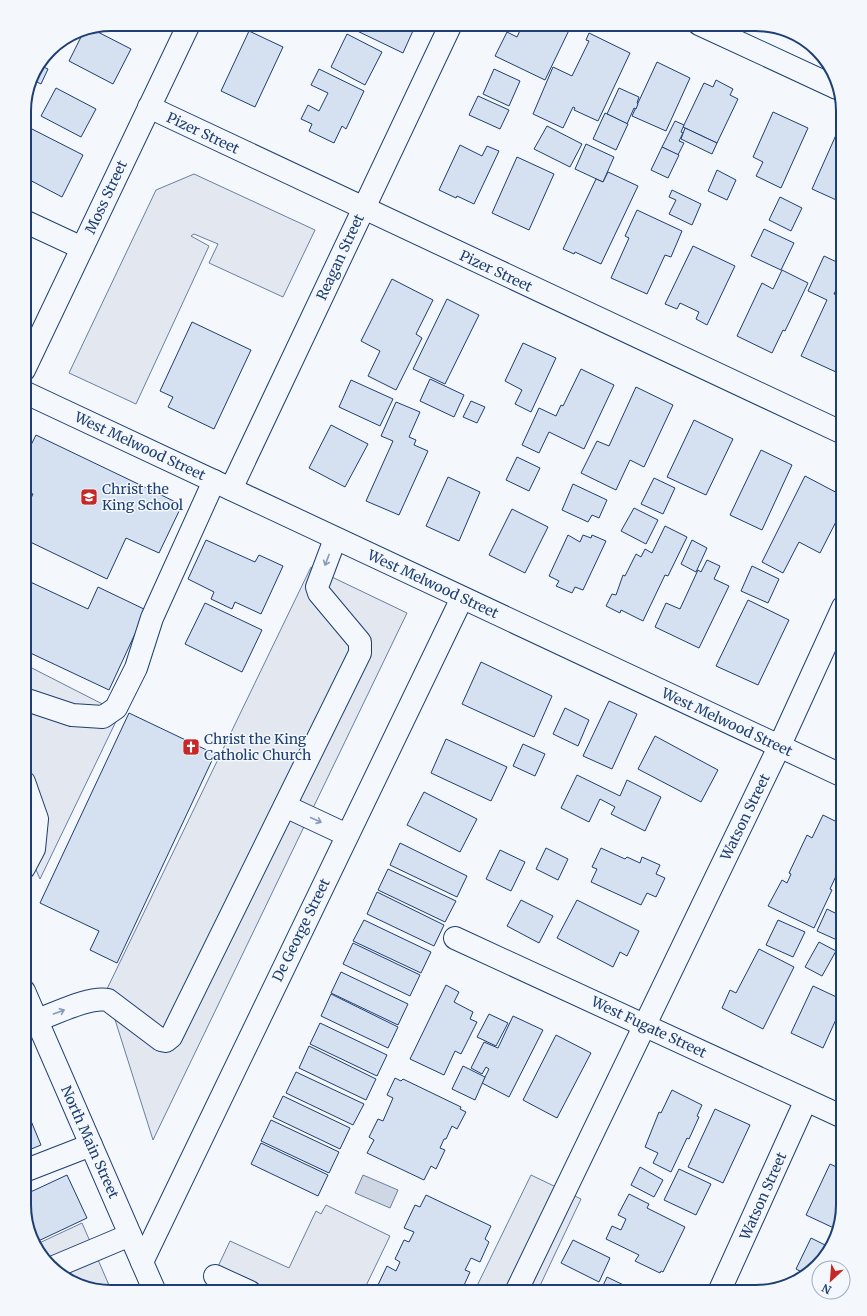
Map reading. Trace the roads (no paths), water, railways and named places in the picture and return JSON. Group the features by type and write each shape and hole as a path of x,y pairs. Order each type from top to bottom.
{"street":[{"name":"Moss Street","path":"31,355 186,31"},
{"name":"Reagan Street","path":"31,701 72,715 103,717 116,708 136,668 152,618 222,485 363,208 448,31"},
{"path":"714,31 831,85"},
{"name":"Pizer Street","path":"149,107 836,430"},
{"path":"31,224 82,248"},
{"name":"West Melwood Street","path":"31,395 836,773"},
{"path":"37,1020 96,1000 108,1000 161,1040 169,1040 360,653 360,642 319,593 318,581 335,538"},
{"name":"De George Street","path":"142,1262 462,598"},
{"name":"Watson Street","path":"519,1285 580,1163 645,1024 779,747 836,622"},
{"path":"31,802 37,819 34,849 31,855"},
{"path":"285,806 347,835"},
{"name":"West Fugate Street","path":"455,938 645,1024 836,1114"},
{"name":"North Main Street","path":"31,1007 152,1285"},
{"name":"Watson Street","path":"722,1285 806,1100"},
{"path":"31,1169 91,1145"},
{"path":"58,1264 130,1235"},
{"path":"216,1276 235,1285"}],"place":[{"name":"Christ the King School","path":"89,497"},
{"name":"Christ the King Catholic Church","path":"191,747"}]}
